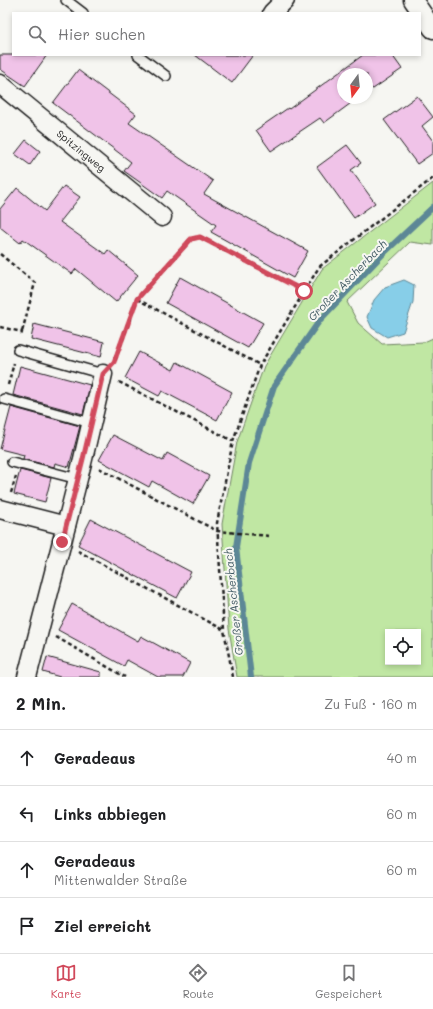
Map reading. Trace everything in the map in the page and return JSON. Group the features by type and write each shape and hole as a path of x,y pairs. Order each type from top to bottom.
{"street":[{"path":"273,12 285,0"},
{"path":"413,0 433,29"},
{"name":"Spitzingweg","path":"0,84 162,217"},
{"path":"27,677 78,479 103,374"},
{"path":"4,510 64,534"}],"lane":[{"path":"66,0 82,12"},
{"path":"139,56 166,76"},
{"path":"18,350 103,374"},
{"path":"4,399 91,423"},
{"path":"15,463 78,479"}],"path":[{"path":"233,677 224,630 217,531 233,441 260,365 319,266 433,178"},
{"path":"233,441 103,374 114,362 137,299 191,239 200,237 304,291"},
{"path":"0,254 35,283 22,332"},
{"path":"137,299 260,365"},
{"path":"83,459 217,531 269,536"},
{"path":"4,510 15,463"},
{"path":"64,534 224,630"},
{"path":"40,628 124,677"}],"green space":[{"path":"433,183 433,245 410,242 347,302 358,323 382,344 424,342 433,338 433,677 237,677 229,629 222,524 237,442 264,366 322,269"}],"water":[{"path":"404,280 414,285 413,302 403,332 387,337 372,328 367,317 374,300 385,287"}],"building":[{"path":"0,55 46,56 25,86 0,69"},
{"path":"196,56 252,56 232,83"},
{"path":"362,56 393,56 402,69 373,89 373,68 345,68"},
{"path":"78,70 136,114 129,123 213,181 204,194 308,251 293,278 211,232 216,225 167,191 162,198 124,171 131,162 53,103"},
{"path":"337,74 337,104 350,104 324,123 320,118 271,151 256,130 288,108 289,109"},
{"path":"417,96 433,117 422,126 433,141 433,153 417,164 384,120"},
{"path":"26,140 40,151 30,165 15,154"},
{"path":"347,145 361,163 351,170 375,203 354,218 317,167"},
{"path":"64,186 80,197 60,222 105,254 108,250 138,275 116,302 76,269 72,274 23,239 20,243 0,227 0,209 17,188 45,211"},
{"path":"180,277 263,323 248,348 166,303"},
{"path":"34,324 104,342 101,357 31,339"},
{"path":"139,352 173,370 177,362 232,392 217,420 162,391 159,396 125,378"},
{"path":"20,366 90,385 83,414 13,395"},
{"path":"11,407 80,426 69,467 55,463 54,467 23,459 24,455 0,449"},
{"path":"113,435 163,461 167,453 209,476 193,504 152,481 149,487 99,460"},
{"path":"20,470 51,478 45,502 14,494"},
{"path":"91,519 191,572 177,598 78,545"},
{"path":"72,604 138,641 141,636 190,663 183,677 158,677 127,660 124,666 58,630"},
{"path":"47,657 101,672 101,677 60,677 43,672"}],"waterway":[{"name":"Großer Ascherbach","path":"251,677 236,547 249,463 274,386 320,320 384,253 433,207"}],"route":[{"path":"62,542 103,374 114,362 137,299 191,239 200,237 304,291"}]}
